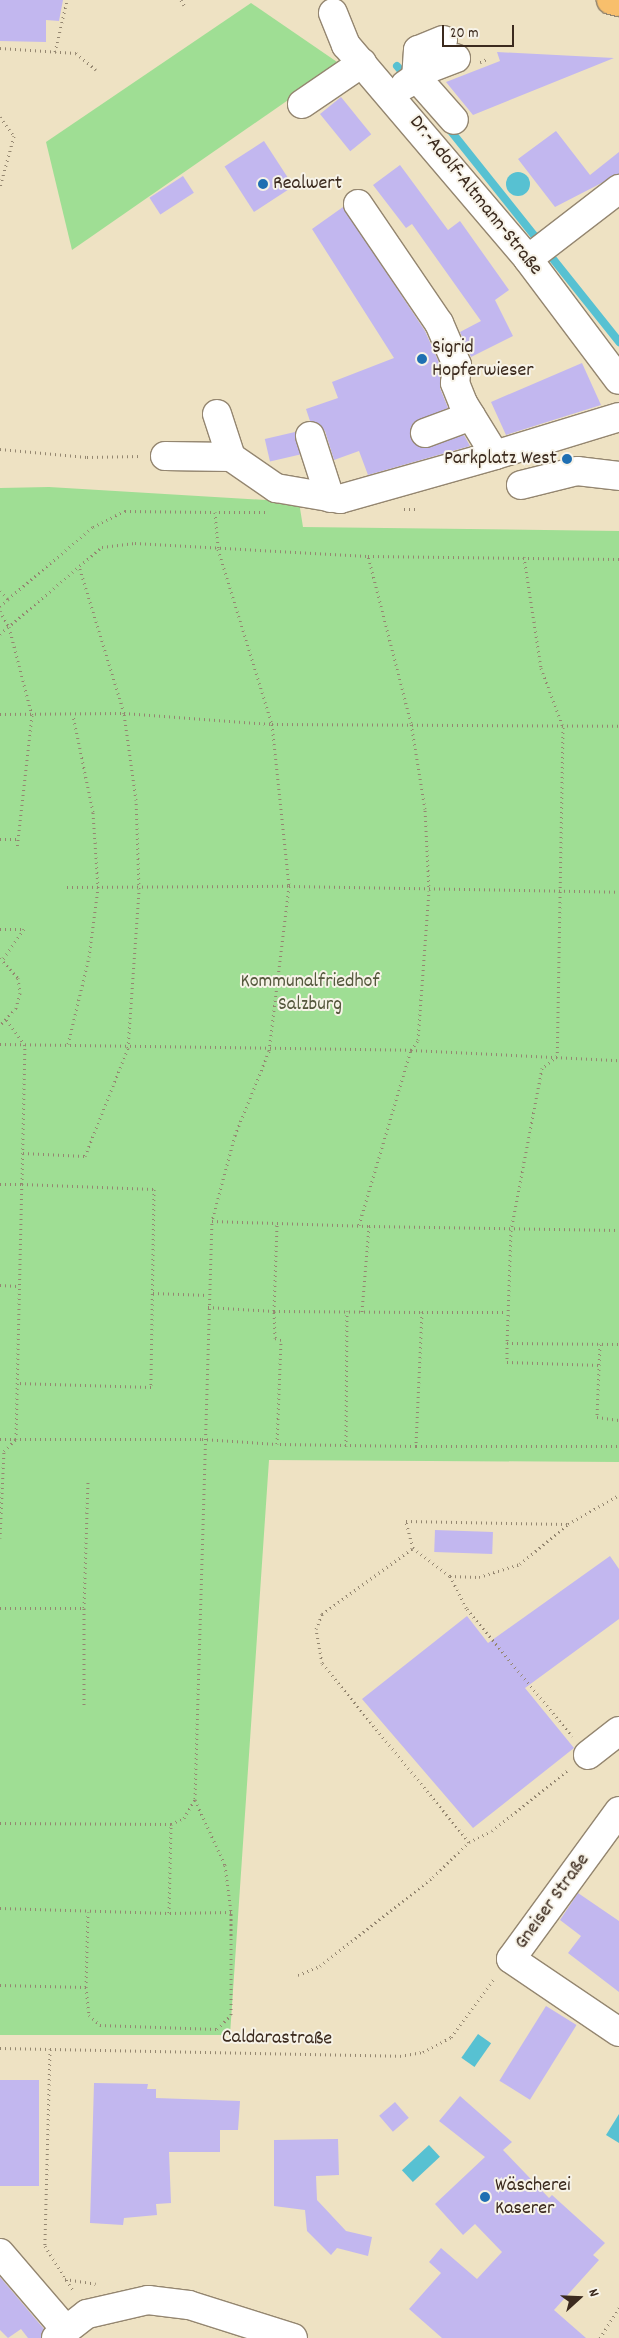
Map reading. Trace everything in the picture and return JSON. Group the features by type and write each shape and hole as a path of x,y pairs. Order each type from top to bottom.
{"main road":[{"path":"611,0 619,2"}],"street":[{"name":"Dr.-Adolf-Altmann-Straße","path":"333,13 346,45 362,63 404,86 533,255 619,380"},
{"path":"450,49 404,86 454,120"},
{"path":"302,104 362,63"},
{"path":"533,255 619,189"},
{"path":"358,204 439,323 457,365 455,382 471,416 495,455"},
{"path":"217,414 231,457"},
{"path":"424,433 471,416"},
{"path":"165,456 231,457 276,488 340,499 619,417"},
{"path":"310,436 330,498"},
{"path":"521,485 577,471 619,476"},
{"path":"588,1755 619,1731"},
{"name":"Gneiser Straße","path":"619,1811 511,1959 619,2032"},
{"path":"0,2252 61,2334 87,2314 152,2300 189,2306 293,2338"}],"path":[{"path":"55,52 67,0"},
{"path":"181,0 184,6"},
{"path":"0,48 76,53 96,70"},
{"path":"0,117 14,136 0,187"},
{"path":"0,449 87,457 165,456"},
{"path":"0,606 93,527 125,511 215,512"},
{"path":"0,634 102,547 135,542 218,549 368,556 619,559"},
{"path":"88,1912 86,1986 89,2015 100,2025 217,2029 231,2015 231,1912 224,1865 195,1799 202,1439 208,1295 212,1221 235,1135 269,1051 289,886 272,724 218,549"},
{"path":"359,1225 411,1050 418,1040 429,891 425,809 411,723 368,556"},
{"path":"524,557 541,668 563,727 557,1056"},
{"path":"23,1153 86,1156 128,1048 139,889 136,800 124,714 79,566"},
{"path":"0,591 8,599"},
{"path":"0,611 9,627 32,715 17,848"},
{"path":"0,714 124,714 272,724 411,723 563,727 619,726"},
{"path":"68,1044 90,957 98,888 93,812 73,715"},
{"path":"0,839 18,839"},
{"path":"67,887 139,889 289,886 429,891 560,889 619,892"},
{"path":"0,929 24,928 1,959 18,978 20,993 7,1020 0,1025"},
{"path":"0,1538 4,1451 16,1439 25,1045 7,1020"},
{"path":"0,1044 68,1044 128,1048 269,1051 411,1050 619,1060"},
{"path":"557,1056 542,1068 511,1230 507,1312 507,1362 600,1364"},
{"path":"0,1184 154,1189 151,1387 17,1383"},
{"path":"212,1221 511,1230 619,1230"},
{"path":"277,1223 275,1338 282,1340 278,1444"},
{"path":"362,1312 369,1226"},
{"path":"0,1285 18,1286"},
{"path":"153,1293 208,1295"},
{"path":"208,1306 274,1311 507,1312"},
{"path":"346,1446 347,1311"},
{"path":"416,1446 422,1312"},
{"path":"507,1343 619,1344"},
{"path":"600,1344 597,1417 619,1420"},
{"path":"0,1438 202,1439 346,1446 619,1446"},
{"path":"84,1705 84,1608 88,1479"},
{"path":"450,1576 479,1576 520,1564 568,1524 619,1495"},
{"path":"298,1975 320,1966 433,1876 469,1842 492,1831 588,1755 467,1609 450,1576 413,1548 406,1521 568,1524"},
{"path":"413,1548 322,1614 316,1646 322,1663 469,1842"},
{"path":"0,1608 84,1608"},
{"path":"0,1823 171,1824 184,1818 195,1799"},
{"path":"170,1912 171,1824"},
{"path":"0,1908 88,1912 231,1912"},
{"name":"Caldarastraße","path":"0,2048 400,2056 423,2052 451,2037 511,1959"},
{"path":"0,1984 86,1986"},
{"path":"50,2049 45,2246 87,2314"},
{"path":"600,2338 619,2308"}],"green space":[{"path":"251,3 340,64 72,250 46,142"},
{"name":"Kommunalfriedhof Salzburg","path":"49,487 299,502 303,527 619,531 619,1462 269,1460 230,2035 0,2035 0,488"}],"water":[{"path":"518,172 526,176 530,184 526,192 518,196 510,192 506,184 510,176"},
{"path":"478,2034 491,2043 474,2067 461,2058"},
{"path":"619,2114 619,2143 606,2135"},
{"path":"429,2145 440,2157 413,2182 402,2170"}],"building":[{"path":"0,0 63,0 59,21 46,20 46,42 0,41"},
{"path":"497,52 614,58 473,115 446,82 500,61"},
{"path":"341,97 371,134 350,151 320,114"},
{"path":"556,131 590,175 619,152 619,174 555,207 518,159"},
{"path":"264,141 293,186 254,212 225,167"},
{"path":"400,165 448,230 460,221 509,290 495,300 513,336 471,357 460,332 481,321 412,224 406,228 373,185"},
{"path":"183,176 194,193 160,215 149,198"},
{"path":"343,207 425,331 441,367 440,388 448,408 413,423 411,439 423,448 464,435 470,446 368,475 359,451 334,460 325,431 310,421 306,409 338,398 332,382 394,358 312,229"},
{"path":"582,363 601,405 506,435 491,402"},
{"path":"295,432 300,454 270,461 265,439"},
{"path":"435,1530 493,1532 492,1554 434,1552"},
{"path":"610,1556 619,1569 619,1619 525,1688 574,1748 473,1828 362,1699 467,1616 488,1643"},
{"path":"578,1893 619,1921 619,1992 568,1953 581,1936 560,1920"},
{"path":"546,2006 577,2025 530,2100 499,2081"},
{"path":"0,2080 39,2080 39,2186 0,2186"},
{"path":"94,2083 148,2084 147,2089 156,2089 156,2098 240,2101 238,2130 220,2130 220,2152 169,2152 171,2203 156,2204 157,2215 124,2218 123,2225 90,2223"},
{"path":"460,2096 512,2142 503,2150 549,2198 552,2195 605,2243 593,2255 599,2260 554,2310 586,2338 442,2338 409,2309 441,2273 429,2262 441,2248 477,2279 502,2252 475,2224 463,2235 435,2204 485,2157 439,2121"},
{"path":"395,2102 409,2118 393,2132 379,2116"},
{"path":"338,2139 339,2175 316,2176 317,2200 346,2231 372,2237 368,2256 337,2248 331,2255 307,2231 305,2210 274,2206 274,2140"},
{"path":"0,2277 44,2329 41,2338 28,2338 21,2329 8,2338 0,2330"}],"waterway":[{"path":"397,66 407,78"},
{"path":"446,125 619,342"}],"place":[{"name":"Realwert","path":"263,184"},
{"name":"Sigrid Hopferwieser","path":"422,359"},
{"name":"Parkplatz West","path":"567,459"},
{"name":"Wäscherei Kaserer","path":"485,2197"}]}
